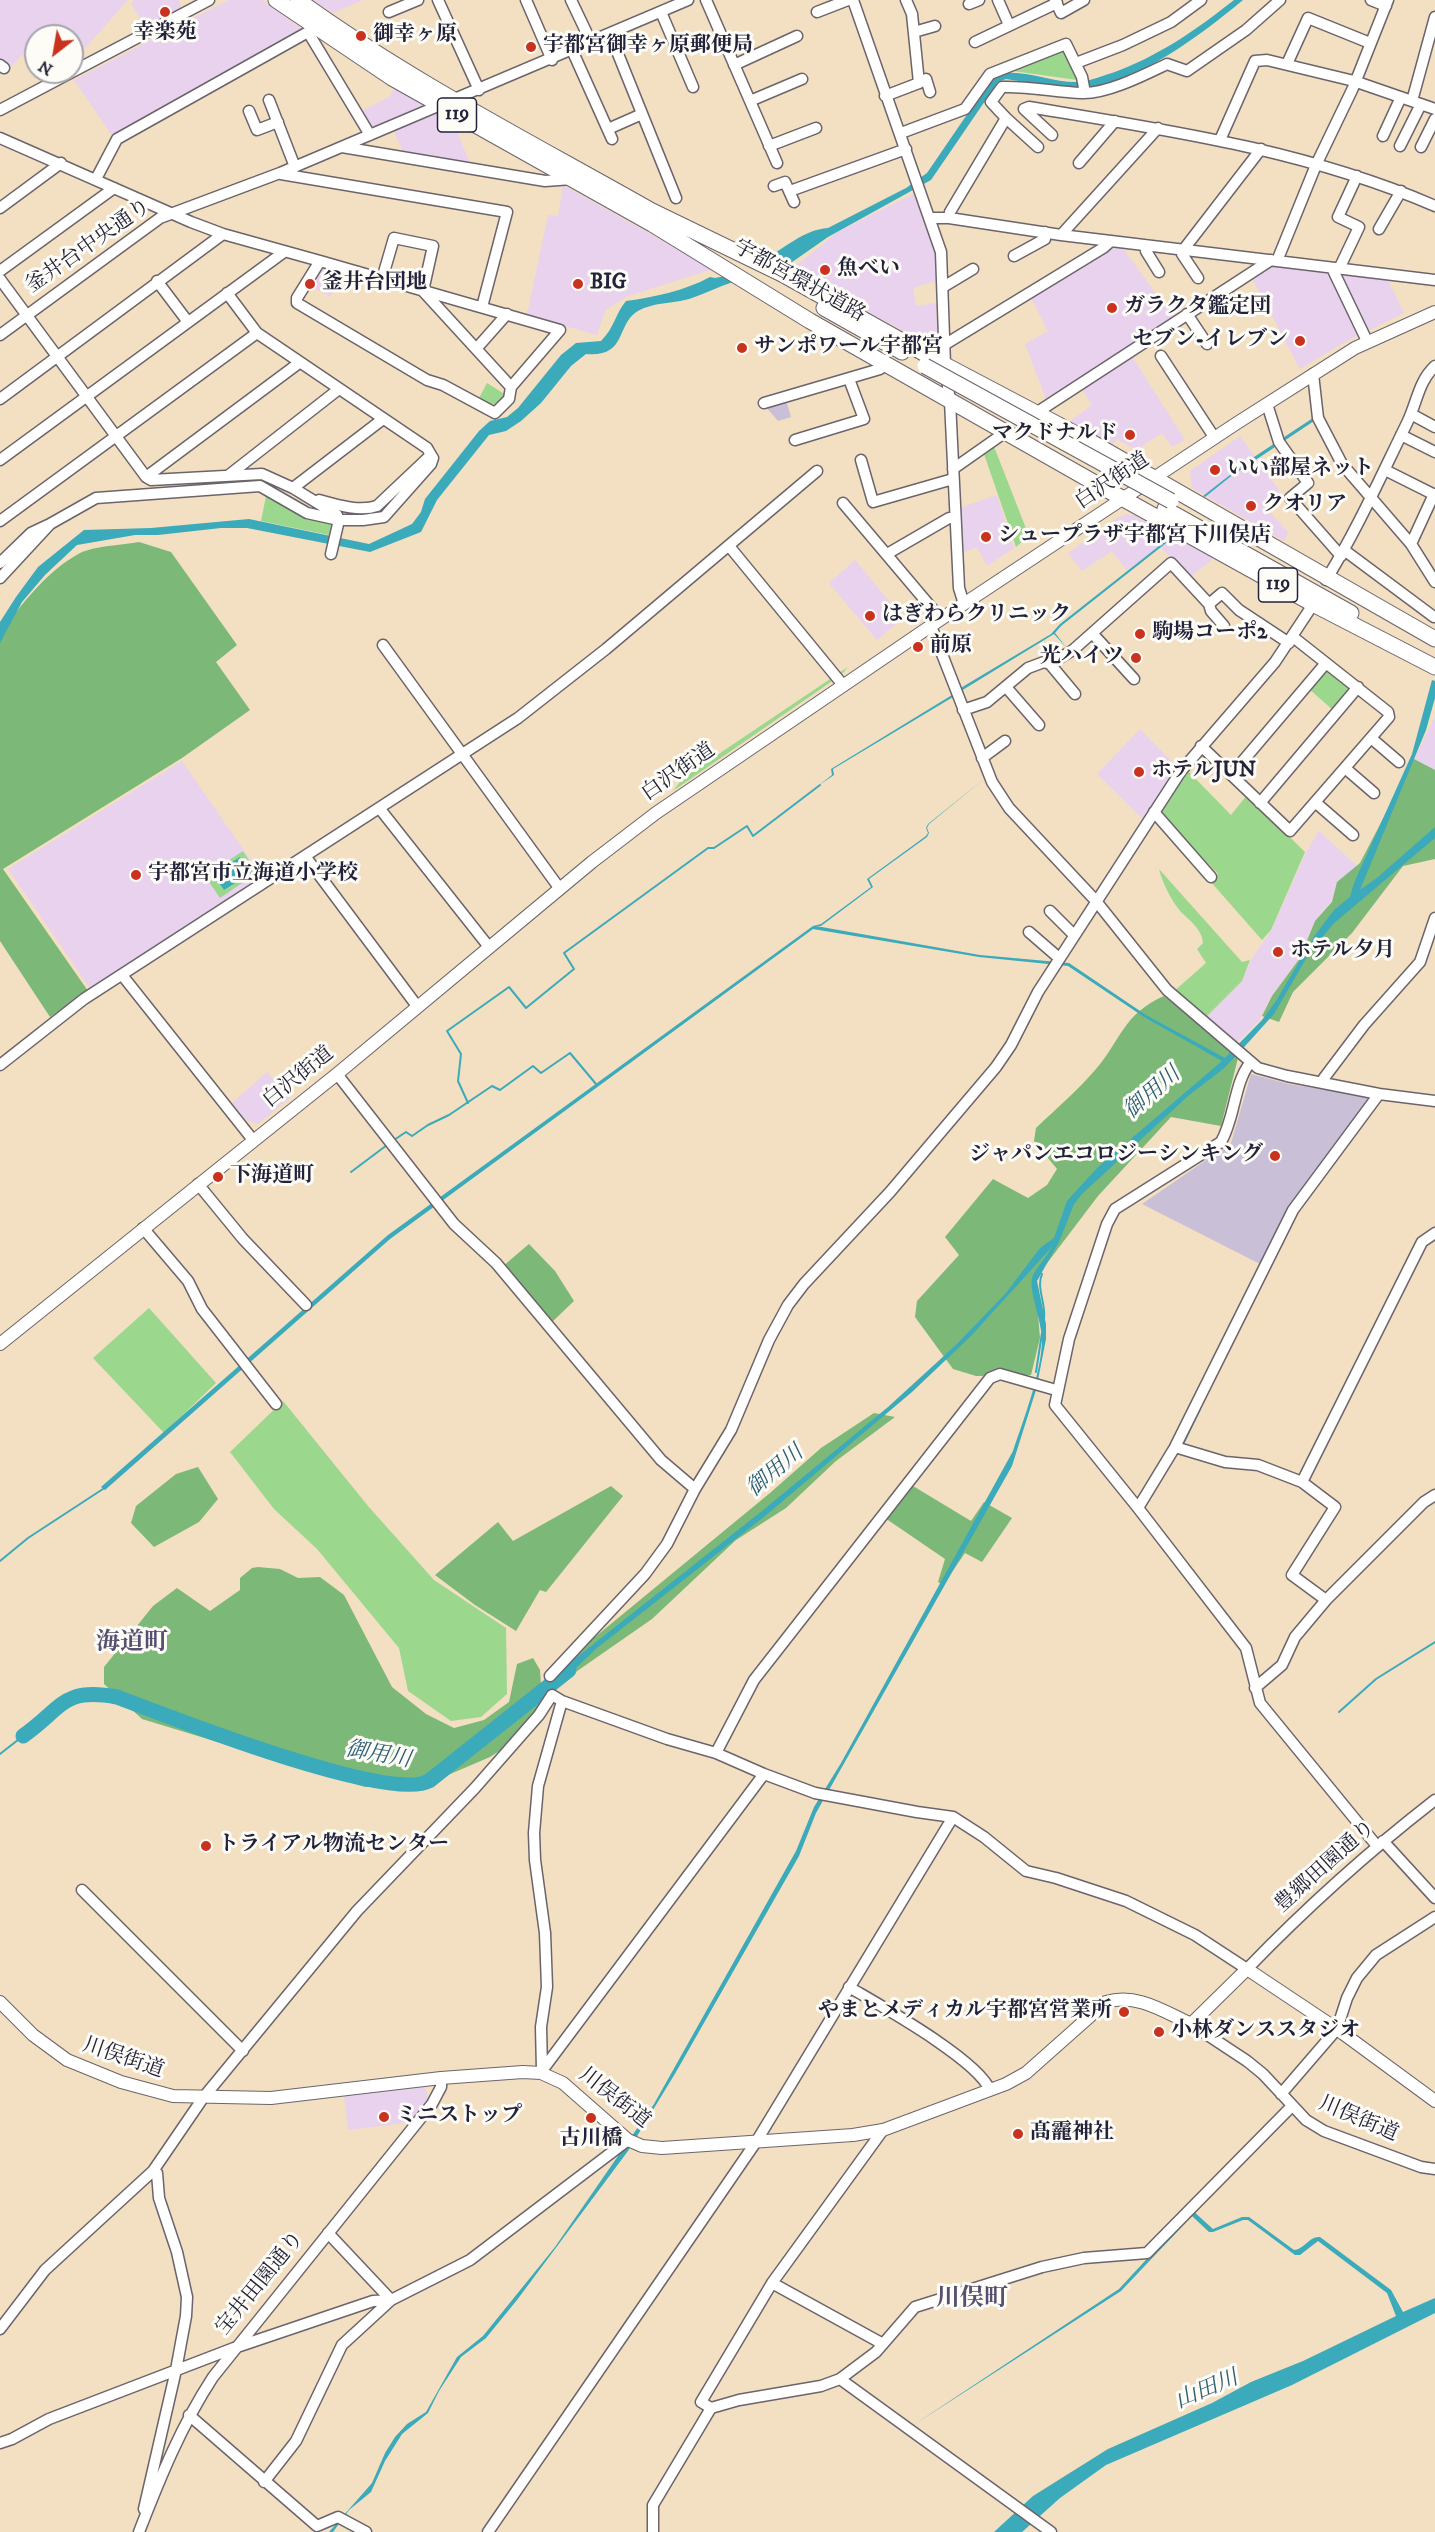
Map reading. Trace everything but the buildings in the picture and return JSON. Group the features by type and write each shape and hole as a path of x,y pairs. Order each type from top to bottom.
{"highway":[{"name":"宇都宮環状道路","path":"276,0 310,28 384,73 572,179 648,215"},
{"name":"宇都宮環状道路","path":"298,0 343,32 648,215 1168,505 1435,648"},
{"name":"119","path":"648,215 769,297 1124,499 1435,667"},
{"name":"119","path":"648,215 782,274 1035,413 1435,639"},
{"name":"宇都宮環状道路","path":"1168,505 1435,659"}],"main road":[{"name":"白沢街道","path":"0,1344 337,1074 489,947 656,813 936,622 1214,437 1367,341 1435,312"},
{"path":"1191,2024 1247,1969 1337,2029 1435,2101"},
{"name":"川俣街道","path":"0,2002 33,2035 68,2060 121,2082 173,2096 271,2098 441,2078 541,2071 563,2083 628,2140 642,2146 663,2148 853,2135 883,2130 990,2090 1026,2073 1106,2002 1118,1999 1132,1998 1191,2024"}],"street":[{"path":"84,66 209,0"},
{"path":"389,12 418,0"},
{"path":"438,0 478,90"},
{"path":"526,0 552,60"},
{"path":"571,0 591,42"},
{"name":"釜井台中央通り","path":"0,335 160,218 295,167 552,60 661,12 672,3 688,0"},
{"path":"706,0 777,163"},
{"path":"817,12 848,0"},
{"path":"853,0 941,252 945,365 950,400 960,588 964,604"},
{"path":"906,0 912,14 919,82"},
{"path":"998,0 1010,25"},
{"path":"975,42 1056,2 1061,13 1084,0"},
{"path":"1076,63 1123,45 1171,22 1201,0"},
{"path":"1038,147 991,102 1002,87 1024,86 1085,93 1130,82 1167,64 1187,71 1246,30 1280,0"},
{"path":"1035,413 1274,260 1387,3 1371,0"},
{"path":"661,12 693,87"},
{"path":"1400,146 1435,17"},
{"path":"1287,64 1308,18 1370,43"},
{"path":"914,32 934,26"},
{"path":"96,179 117,139 310,28 370,135"},
{"path":"610,34 676,198"},
{"path":"734,65 797,36"},
{"path":"901,134 965,109 990,74 1066,44 1082,77 1085,93"},
{"path":"572,50 610,134 642,114"},
{"path":"1220,140 1254,61 1267,60 1287,64 1354,81 1435,110"},
{"path":"750,101 802,79"},
{"path":"885,96 926,79 930,92"},
{"path":"0,110 49,84"},
{"path":"269,100 295,167"},
{"path":"1383,136 1411,101"},
{"path":"1052,135 1024,109 1029,106 1158,128 1261,149 1357,176 1435,206"},
{"path":"249,111 257,130 278,122"},
{"path":"949,218 950,212 1006,118"},
{"path":"1421,147 1435,119"},
{"path":"1079,163 1115,121"},
{"path":"769,146 816,128"},
{"path":"1061,235 1158,128"},
{"path":"0,138 223,234 284,252 320,261 507,314 560,330 511,387 509,399 495,413 443,385 427,380 297,303 297,298 320,261"},
{"path":"342,147 545,181 572,179"},
{"path":"790,191 906,149"},
{"path":"1198,278 1182,254 1184,249 1261,149"},
{"path":"0,208 61,163"},
{"path":"279,173 507,212 482,307"},
{"path":"1336,268 1359,227 1338,218 1357,176"},
{"path":"774,186 785,182 794,202"},
{"path":"0,271 114,188"},
{"path":"1379,229 1401,191"},
{"path":"931,218 949,218 1061,235 1435,280"},
{"path":"1014,256 1045,239 1045,232"},
{"path":"0,399 223,234"},
{"path":"382,279 394,238 433,246 423,291"},
{"path":"944,345 1112,241"},
{"path":"1145,245 1159,272"},
{"path":"0,459 284,252"},
{"path":"1336,268 1367,341"},
{"path":"943,287 973,269"},
{"path":"0,279 146,477 151,480 262,474 293,488 337,515 339,520 331,554"},
{"path":"157,281 188,322"},
{"path":"423,291 511,387"},
{"path":"0,563 31,533 96,498 260,486 307,513 339,520 363,520 384,517 431,464 433,458 427,448 298,363 257,333 227,293"},
{"path":"476,349 507,314"},
{"path":"1188,314 1207,344"},
{"path":"0,521 257,333"},
{"path":"1161,356 1214,437"},
{"path":"764,403 880,369 884,362"},
{"path":"146,477 298,363"},
{"path":"1327,579 1385,470 1411,414 1422,381 1435,366"},
{"path":"1313,374 1318,418 1342,464 1411,544 1435,582"},
{"path":"795,440 864,419 849,379"},
{"path":"229,476 339,389"},
{"path":"1267,404 1279,442 1308,483 1290,498 1342,553 1435,616"},
{"path":"1411,414 1435,427"},
{"path":"293,488 383,419"},
{"path":"861,460 873,502 953,474 1000,436 1004,430"},
{"path":"1401,435 1435,452"},
{"path":"303,495 340,506 371,508 377,506 431,455"},
{"path":"1385,470 1435,494 1411,544"},
{"path":"0,1065 84,999 380,809 527,711 606,649 818,471"},
{"path":"843,503 887,554 936,622 963,710 992,782 1009,808 1096,901 1167,990 1258,1068 1379,1094 1432,1101 1435,1112"},
{"path":"887,554 949,518 955,518"},
{"path":"0,578 51,524"},
{"path":"729,546 843,685"},
{"path":"1050,664 1073,650 1171,563 1209,604 1211,611 1224,626"},
{"path":"1201,746 1290,831 1389,717 1388,712 1326,663 1239,610 1222,593 1209,604"},
{"path":"550,1676 645,1574 667,1544 696,1489 731,1431 769,1340 788,1305 804,1284 890,1192 996,1067 1011,1045 1038,992 1059,958 1181,771 1291,640 1315,601"},
{"path":"1092,633 1134,679"},
{"path":"383,645 560,889"},
{"path":"963,710 987,702 1028,668 1044,662 1050,664 1076,694"},
{"path":"1231,776 1326,663"},
{"path":"1006,687 1039,725"},
{"path":"1260,803 1358,687"},
{"path":"1371,738 1399,762"},
{"path":"982,758 1005,741"},
{"path":"1345,768 1374,793"},
{"path":"1315,802 1353,835"},
{"path":"380,809 489,947"},
{"path":"1154,812 1211,878"},
{"path":"305,856 417,1006"},
{"path":"1050,911 1074,935"},
{"path":"1323,1083 1323,1078 1364,1025 1420,962 1435,918"},
{"path":"1029,932 1059,958"},
{"path":"122,975 253,1140"},
{"path":"1250,1063 1244,1072 1230,1126 1221,1142 1115,1209 1107,1224 1069,1339 1056,1390 1055,1405 1246,1648 1260,1703 1380,1844 1435,1898"},
{"path":"337,1074 454,1224 496,1263 661,1460 696,1489"},
{"path":"1138,1508 1175,1447 1293,1210 1379,1094"},
{"path":"198,1184 243,1239 306,1305"},
{"path":"143,1228 188,1281 202,1309 276,1404"},
{"path":"1302,1482 1422,1242 1435,1233"},
{"path":"716,1754 754,1680 990,1378 1000,1374 1056,1390"},
{"path":"1175,1447 1225,1462 1258,1465 1302,1482 1335,1507 1292,1575 1326,1600"},
{"path":"1256,1688 1282,1665 1295,1637 1326,1600 1424,1502 1435,1495"},
{"path":"0,2329 45,2270 153,2170 203,2098 357,1911 475,1788 539,1715 552,1695 562,1701 716,1754 815,1793 917,1812 953,1816 984,1837 1026,1871 1056,1878 1126,1901 1195,1935 1247,1969"},
{"path":"541,2071 541,2027 547,1987 545,1933 535,1860 534,1833 538,1786 562,1701"},
{"path":"541,2071 764,1774"},
{"name":"豊郷田園通り","path":"1247,1969 1286,1929 1380,1844 1435,1800"},
{"path":"488,2532 756,2142 953,1816"},
{"path":"82,1890 243,2051"},
{"path":"1281,2094 1337,2029 1352,1988 1376,1955 1435,1917"},
{"path":"849,1987 936,2040 962,2060 990,2090"},
{"name":"川俣街道","path":"1191,2024 1247,2061 1263,2074 1306,2120 1324,2131 1420,2167 1435,2169"},
{"name":"宝井田園通り","path":"139,2532 176,2439 189,2415 234,2348 432,2104 441,2087 441,2078"},
{"path":"653,2532 653,2505 711,2408 739,2400 821,2386 840,2379 876,2352 915,2307 1042,2267 1084,2258 1147,2253 1292,2107"},
{"path":"711,2408 701,2402 772,2283 883,2130"},
{"path":"264,2482 296,2441 342,2345 392,2301 470,2260 628,2140"},
{"path":"146,2515 144,2510 146,2493 176,2370 186,2316 187,2297 177,2252 159,2198 157,2173 153,2170"},
{"path":"328,2233 392,2301"},
{"path":"772,2283 883,2344"},
{"path":"0,2443 49,2419 234,2348 373,2301 392,2301"},
{"path":"840,2379 1051,2532"},
{"path":"189,2415 315,2529 338,2517 366,2532"}],"shaded area":[{"path":"0,0 128,0 84,50 84,24 24,24 24,53 9,69 0,62"},
{"path":"134,0 179,0 181,7 145,27 131,3"},
{"path":"228,0 262,0 303,30 113,137 77,84 84,84 84,75"},
{"path":"313,0 363,0 333,13"},
{"path":"395,88 453,121 471,166 404,154 390,123 372,131 360,112 389,97"},
{"name":"BIG","path":"563,185 713,269 628,296 605,310 597,335 527,315 548,215 558,216"},
{"path":"915,193 935,248 935,281 913,288 916,306 936,303 938,345 933,346 786,270 801,262 837,232"},
{"path":"1114,244 1122,247 1175,320 1128,350 1185,440 1172,447 1162,433 1136,450 1117,439 1112,445 1069,422 1092,405 1080,386 1049,407 1025,344 1048,331 1030,296"},
{"path":"1270,265 1387,278 1404,313 1347,341 1300,369 1251,276"},
{"path":"322,268 344,275 330,297 311,286"},
{"path":"786,400 791,417 778,421 766,407"},
{"path":"1240,436 1284,497 1269,511 1288,532 1284,541 1192,488 1190,471"},
{"path":"997,495 1014,548 987,566 977,547 960,554 957,509"},
{"path":"1126,514 1134,515 1214,558 1189,578 1160,546 1127,571 1112,551 1082,571 1068,553"},
{"path":"855,560 903,618 877,640 829,583"},
{"path":"1435,717 1435,770 1414,759"},
{"path":"1140,729 1179,769 1144,820 1097,774"},
{"name":"宇都宮市立海道小学校","path":"182,761 265,881 92,991 8,869"},
{"name":"ホテル夕月","path":"1319,831 1357,866 1337,882 1332,902 1315,921 1300,958 1272,996 1259,1021 1235,1044 1205,1018 1242,981 1251,960 1271,931 1306,852"},
{"path":"267,1072 290,1098 258,1124 246,1120 232,1103"},
{"path":"1251,1074 1289,1084 1372,1097 1262,1265 1142,1204 1231,1143"},
{"path":"424,2086 429,2099 413,2122 348,2130 344,2094"}],"green space":[{"path":"1060,50 1066,52 1077,80 1013,71 1013,68"},
{"path":"487,383 506,395 497,404 491,405 478,400"},
{"path":"993,444 1029,536 1016,547 983,451"},
{"path":"266,496 307,517 330,522 332,528 329,535 261,521"},
{"path":"139,542 171,552 237,645 216,662 250,710 182,758 3,869 88,991 50,1017 0,941 0,635 36,589 68,560 93,549"},
{"path":"848,667 841,675 673,791 683,778"},
{"path":"1330,669 1350,686 1351,692 1334,711 1308,688 1324,670"},
{"path":"1414,759 1435,770 1435,859 1403,866 1352,933 1293,992 1279,1022 1262,1016 1272,996 1300,958 1315,921 1332,902 1337,882 1360,863"},
{"path":"1188,771 1231,815 1247,795 1305,852 1271,930 1262,940 1210,881 1218,874 1159,812 1178,781"},
{"path":"243,851 257,873 220,898 205,876"},
{"path":"1159,869 1242,962 1250,960 1242,981 1205,1018 1173,992 1206,963 1197,949 1203,943 1200,934 1174,903"},
{"path":"1164,996 1238,1058 1221,1126 1171,1117 1098,1196 1035,1279 1040,1338 1031,1375 976,1376 953,1369 915,1317 917,1301 959,1255 945,1237 993,1179 1028,1198 1047,1185 1057,1169 1034,1141 1036,1128 1096,1069 1124,1028 1139,1011"},
{"path":"529,1244 555,1271 574,1301 551,1323 502,1267"},
{"path":"149,1308 216,1383 164,1433 93,1358"},
{"path":"283,1401 368,1506 434,1580 506,1628 507,1694 481,1717 451,1721 408,1691 399,1648 317,1549 274,1509 230,1452"},
{"path":"874,1413 895,1417 836,1461 786,1508 736,1540 652,1619 570,1676 564,1671 561,1665 770,1493 821,1448"},
{"path":"198,1467 218,1499 199,1522 154,1547 131,1523 136,1506 176,1474"},
{"path":"611,1486 623,1496 546,1592 540,1590 516,1631 475,1605 435,1575 498,1522 513,1541"},
{"path":"913,1486 971,1521 984,1502 1012,1518 982,1562 965,1553 943,1585 938,1582 945,1559 885,1518"},
{"path":"252,1568 280,1569 298,1578 320,1577 344,1595 392,1687 426,1714 454,1728 484,1720 509,1702 517,1664 533,1658 540,1670 542,1700 540,1713 527,1733 490,1757 448,1775 410,1785 365,1787 142,1719 104,1684 104,1667 153,1606 177,1588 210,1611 240,1590 240,1578"}],"water":[{"path":"1234,0 1243,0 1167,56 1123,78 1101,85 1079,88 1052,87 1006,79 998,82 931,180 828,237 785,267 766,258 803,235 828,228 906,188 927,173 994,75 1014,73 1076,82 1094,79 1146,59 1206,22"},
{"path":"725,276 733,282 689,299 654,305 635,313 629,319 614,346 599,354 586,354 571,366 541,403 521,421 506,431 489,435 437,500 421,532 370,552 247,528 135,535 77,545 45,575 22,602 0,643 0,622 38,567 84,530 151,528 249,519 369,544 412,524 421,512 425,499 479,431 490,421 507,417 518,408 561,355 576,343 601,341 626,301 669,293 710,277"},
{"path":"1316,416 1317,419 1230,477 1205,497 1203,496 1248,461"},
{"path":"1173,535 1175,536 1061,626 1055,633 1066,647 1054,634 961,691 959,689 1051,634 1060,624"},
{"path":"1432,680 1435,681 1435,698 1426,730 1360,890 1435,827 1435,838 1333,924 1307,957 1274,1014 1237,1055 1188,1096 1074,1204 1059,1242 1037,1281 1046,1324 1046,1339 1036,1390 1012,1466 816,1813 799,1856 676,2072 628,2151 517,2300 486,2338 461,2357 428,2413 402,2434 385,2461 371,2492 349,2510 333,2532 329,2532 372,2483 395,2437 407,2424 426,2412 457,2357 483,2336 555,2247 654,2104 796,1851 814,1807 841,1763 1013,1451 1031,1397 1041,1356 1042,1335 1032,1292 1032,1278 1052,1247 970,1337 912,1392 765,1516 597,1648 556,1687 553,1676 762,1511 888,1407 957,1344 1006,1293 1040,1248 1054,1238 1067,1201 1097,1168 1222,1061 1144,1017 1068,966 979,957 813,929 390,1239 105,1490 101,1487 388,1235 813,926 821,924 871,887 867,879 926,836 928,833 926,828 928,824 984,779 929,824 927,828 929,833 927,837 869,879 873,887 821,926 816,926 980,955 1069,963 1146,1015 1225,1058 1262,1020 1276,1001 1315,935 1334,910 1350,897 1354,883 1412,754"},
{"path":"952,695 953,697 833,769 834,775 819,785 832,775 831,769"},
{"path":"240,857 251,873 224,890 213,874"},
{"path":"1192,2210 1213,2229 1242,2217 1249,2217 1294,2250 1313,2238 1320,2237 1391,2290 1403,2312 1435,2298 1435,2313 1292,2385 1106,2465 1060,2498 1022,2532 994,2532 1033,2496 1108,2449 1212,2403 1251,2382 1303,2361 1396,2316 1387,2293 1318,2241 1300,2255 1295,2255 1248,2220 1209,2232 1192,2216 1121,2291 912,2426 1119,2289"}],"waterway":[{"path":"468,1103 458,1081 461,1054 447,1031 509,987 526,1008 574,969 564,953 708,848 714,848 747,826 753,836 820,785"},
{"path":"394,1140 406,1132 412,1136 449,1115 492,1086 500,1090 533,1066 541,1073 570,1053 596,1084"},
{"path":"351,1172 387,1145"},
{"path":"1042,1274 1040,1284 1044,1318"},
{"path":"1036,1372 1042,1333"},
{"path":"1183,1444 1200,1409"},
{"path":"0,1561 28,1538 106,1487"},
{"path":"1339,1712 1376,1679 1435,1642"},
{"name":"御用川","path":"23,1736 64,1702 85,1695 117,1697 227,1738 325,1769 370,1780 406,1784 429,1781 569,1670"},
{"name":"御用川","path":"0,1754 23,1736"}],"place":[{"name":"幸楽苑","path":"165,12"},
{"name":"御幸ヶ原","path":"361,36"},
{"name":"宇都宮御幸ヶ原郵便局","path":"531,47"},
{"name":"魚べい","path":"825,270"},
{"name":"釜井台団地","path":"310,284"},
{"name":"BIG","path":"578,284"},
{"name":"ガラクタ鑑定団","path":"1112,308"},
{"name":"セブン-イレブン","path":"1300,341"},
{"name":"サンポワール宇都宮","path":"742,348"},
{"name":"マクドナルド","path":"1130,435"},
{"name":"いい部屋ネット","path":"1215,470"},
{"name":"クオリア","path":"1251,506"},
{"name":"シュープラザ宇都宮下川俣店","path":"986,537"},
{"name":"はぎわらクリニック","path":"870,616"},
{"name":"駒場コーポ2","path":"1140,634"},
{"name":"前原","path":"918,647"},
{"name":"光ハイツ","path":"1136,658"},
{"name":"ホテルJUN","path":"1139,772"},
{"name":"宇都宮市立海道小学校","path":"136,875"},
{"name":"ホテル夕月","path":"1278,952"},
{"name":"ジャパンエコロジーシンキング","path":"1275,1156"},
{"name":"下海道町","path":"218,1177"},
{"name":"トライアル物流センター","path":"206,1846"},
{"name":"やまとメディカル宇都宮営業所","path":"1124,2012"},
{"name":"小林ダンススタジオ","path":"1159,2032"},
{"name":"ミニストップ","path":"384,2117"},
{"name":"古川橋","path":"591,2118"},
{"name":"髙靇神社","path":"1018,2134"}],"district":[{"name":"海道町","path":"132,1644"},
{"name":"川俣町","path":"972,2300"}],"water label":[{"name":"山田川","path":"1207,2391"}]}
